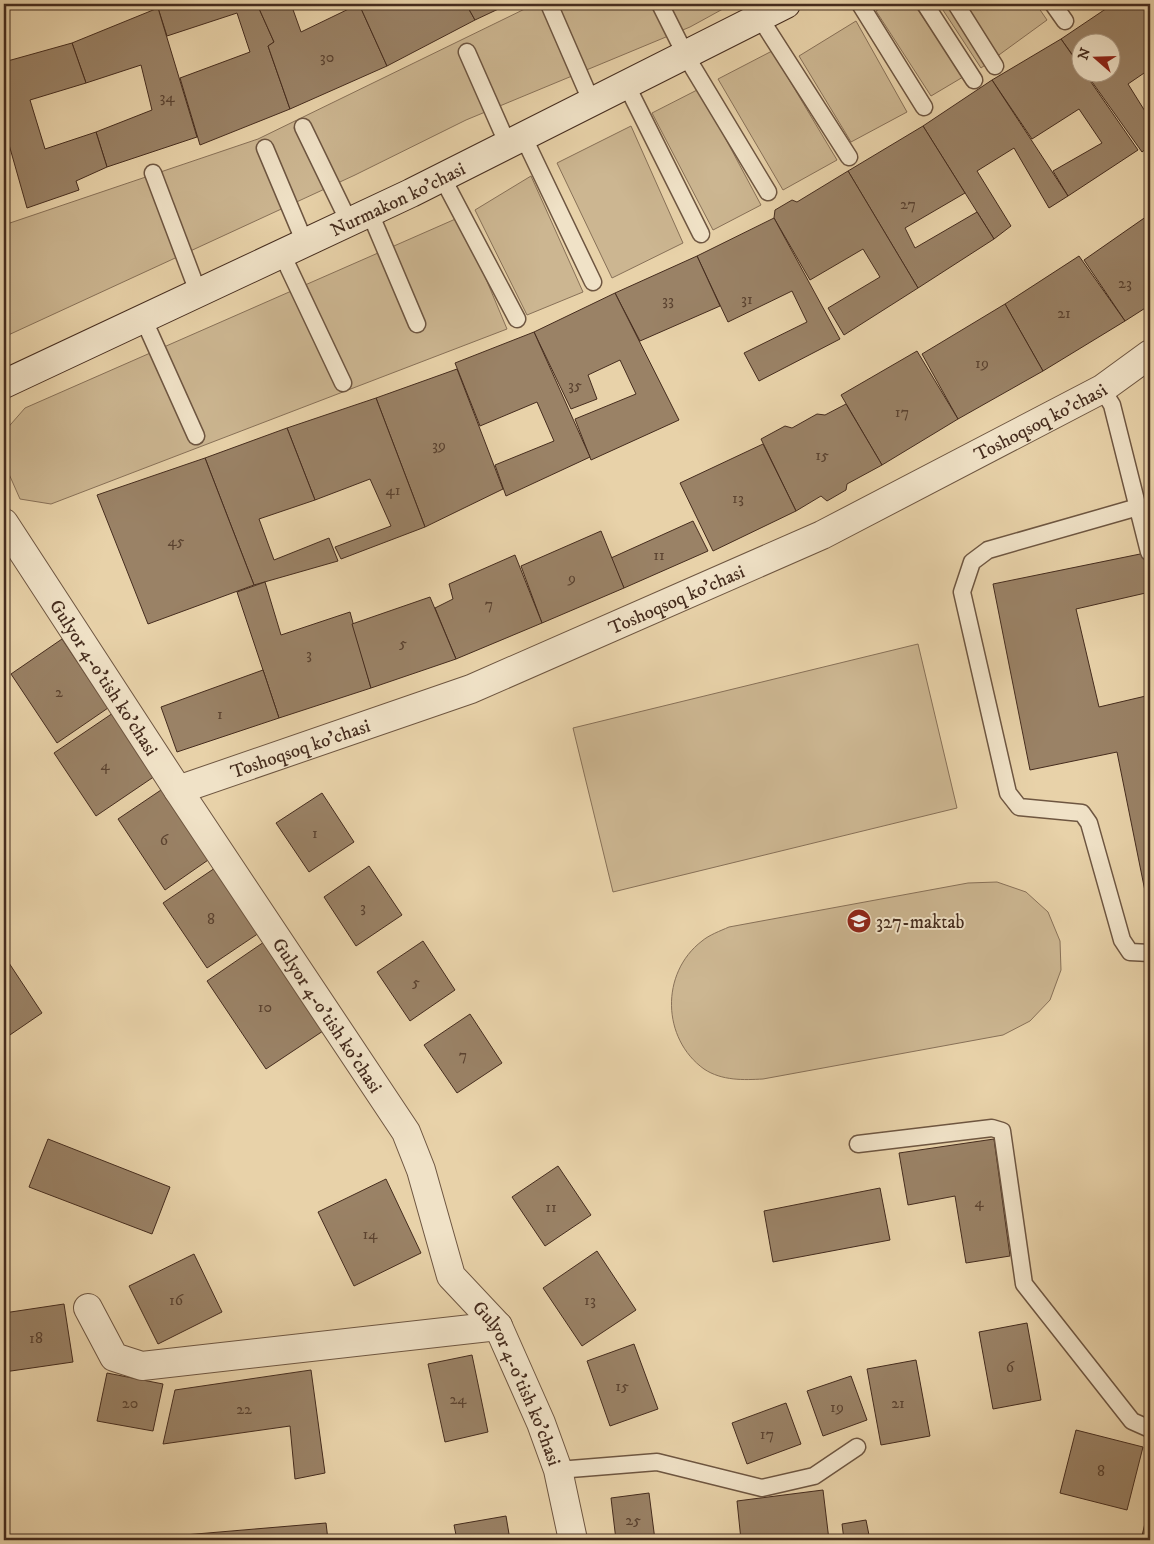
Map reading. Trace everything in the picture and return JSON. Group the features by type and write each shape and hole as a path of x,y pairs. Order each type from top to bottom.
{"street":[{"name":"Nurmakon ko'chasi","path":"4,384 516,142 786,4"},
{"name":"Toshoqsoq ko'chasi","path":"178,790 471,689 822,535 1102,389 1150,354"},
{"name":"Gulyor 4-o'tish ko'chasi","path":"4,523 178,790 406,1132 421,1170 451,1276 498,1326 541,1423 558,1470 573,1540"},
{"path":"88,1308 114,1357 142,1366 498,1326"}],"lane":[{"path":"549,4 592,103"},
{"path":"660,4 686,56 768,192"},
{"path":"860,4 924,107"},
{"path":"925,4 974,80"},
{"path":"956,4 995,66"},
{"path":"1053,4 1065,21"},
{"path":"760,18 850,157"},
{"path":"467,52 593,282"},
{"path":"627,86 701,234"},
{"path":"303,127 360,217 417,324"},
{"path":"265,148 293,248 343,383"},
{"path":"153,173 198,292"},
{"path":"442,177 518,319"},
{"path":"143,318 196,436"},
{"path":"1102,389 1112,405 1149,552"},
{"path":"1138,507 988,550 972,562 962,592 1008,793 1019,807 1082,813 1089,823 1122,940 1130,952 1150,952"},
{"path":"858,1144 992,1128 1002,1131 1024,1284 1132,1421 1150,1429"},
{"path":"558,1470 657,1462 762,1488 814,1476 857,1447"}],"shaded area":[{"path":"535,4 732,4 690,27 466,120 355,175 4,337 4,225 258,139"},
{"path":"888,4 914,4 963,77 931,96 876,11"},
{"path":"939,4 1036,4 1047,20 981,68"},
{"path":"856,21 907,112 851,142 799,56"},
{"path":"772,51 837,160 783,190 718,79"},
{"path":"699,89 761,205 713,230 652,113"},
{"path":"631,126 683,243 612,278 557,163"},
{"path":"531,176 583,292 527,315 475,210"},
{"path":"460,217 507,329 51,504 20,499 5,465 4,432 25,408"},
{"path":"918,644 957,808 613,892 573,728"},
{"path":"997,882 1026,892 1048,912 1060,941 1061,970 1050,1000 1030,1021 1003,1035 763,1079 748,1080 718,1076 704,1069 690,1056 680,1041 674,1024 673,988 679,970 688,954 711,935 729,927 968,883"}],"building":[{"path":"169,4 257,4 274,42 268,46 290,109 200,145 180,78 250,52 237,13 167,36 158,8"},
{"path":"257,4 291,4 301,32 359,4 387,66 290,109 268,46 274,42"},
{"path":"359,4 466,4 475,20 387,66"},
{"path":"466,4 509,4 475,20"},
{"path":"1113,4 1150,4 1150,69 1128,84 1148,116 1150,115 1150,146 1142,152 1092,82 1122,82 1122,32 1072,32 1072,54 1061,39"},
{"path":"158,8 197,137 107,167 96,132 152,110 141,65 86,83 72,43"},
{"path":"1061,39 1072,55 1072,82 1091,82 1138,150 1068,196 1053,171 1102,143 1079,109 1032,139 992,80"},
{"path":"72,43 86,83 30,100 45,149 96,132 107,167 76,181 79,190 27,208 4,127 4,62"},
{"path":"992,80 1068,196 1049,208 1014,148 977,171 1011,226 994,239 923,126"},
{"path":"923,126 965,193 905,228 915,248 977,212 994,239 918,288 848,171"},
{"path":"848,171 918,288 844,335 828,308 880,277 863,249 810,280 774,218 775,210 792,200 797,202"},
{"path":"1150,214 1150,305 1125,321 1084,260"},
{"path":"774,218 840,339 759,381 744,353 807,322 792,291 728,322 697,256"},
{"path":"697,256 720,306 640,341 615,293"},
{"path":"1079,256 1125,321 1043,371 1005,304"},
{"path":"615,293 679,420 591,460 575,419 636,394 620,360 588,375 597,399 571,409 534,332"},
{"path":"1005,304 1043,371 958,419 922,354"},
{"path":"534,332 590,457 506,496 495,465 554,441 537,402 480,426 455,363"},
{"path":"917,351 958,419 882,465 841,395"},
{"path":"457,369 503,489 425,527 376,398"},
{"path":"376,398 425,527 341,559 335,547 391,526 370,479 315,500 287,428"},
{"path":"846,404 882,465 847,484 846,490 827,501 821,496 796,511 761,439 785,426 792,428 817,414 825,415"},
{"path":"287,428 315,500 259,519 274,560 329,538 338,561 254,585 205,458"},
{"path":"763,444 796,511 713,551 680,483"},
{"path":"205,458 254,585 148,624 97,495"},
{"path":"693,521 708,551 624,588 611,558"},
{"path":"601,531 624,588 542,623 521,566"},
{"path":"1150,552 1150,592 1076,609 1099,707 1150,695 1150,916 1117,752 1030,770 993,584"},
{"path":"515,555 542,623 456,659 435,608 453,599 449,584"},
{"path":"265,582 281,635 350,612 371,688 279,718 237,592"},
{"path":"430,597 456,659 371,688 352,624"},
{"path":"62,639 108,708 57,743 11,674"},
{"path":"263,670 279,718 177,752 161,707"},
{"path":"113,713 155,776 96,816 54,753"},
{"path":"164,788 211,858 165,890 118,819"},
{"path":"322,793 354,842 309,872 276,823"},
{"path":"369,866 402,915 356,946 324,897"},
{"path":"215,868 259,933 207,968 163,903"},
{"path":"423,941 455,990 410,1021 377,972"},
{"path":"264,942 323,1031 266,1069 207,981"},
{"path":"7,960 42,1013 4,1039 4,962"},
{"path":"470,1014 502,1063 457,1093 424,1045"},
{"path":"48,1139 170,1187 152,1234 29,1187"},
{"path":"994,1139 1010,1256 966,1263 955,1196 908,1205 899,1153"},
{"path":"558,1166 591,1215 545,1246 512,1197"},
{"path":"386,1179 421,1253 354,1286 318,1212"},
{"path":"880,1188 890,1240 773,1262 764,1211"},
{"path":"4,1216 9,1217 4,1242"},
{"path":"597,1251 636,1310 582,1346 543,1288"},
{"path":"194,1254 222,1312 158,1344 129,1286"},
{"path":"64,1304 73,1362 4,1372 4,1313"},
{"path":"1027,1323 1041,1400 993,1409 979,1332"},
{"path":"634,1344 658,1409 610,1426 587,1361"},
{"path":"472,1355 488,1432 445,1442 428,1364"},
{"path":"916,1360 930,1436 881,1445 867,1369"},
{"path":"311,1370 325,1473 295,1479 290,1426 163,1444 175,1390"},
{"path":"107,1373 163,1384 153,1431 97,1421"},
{"path":"851,1376 867,1420 823,1436 807,1391"},
{"path":"786,1403 801,1444 747,1464 732,1423"},
{"path":"1076,1430 1143,1447 1127,1510 1060,1493"},
{"path":"823,1490 829,1540 741,1540 737,1501"},
{"path":"649,1493 655,1540 616,1540 611,1498"},
{"path":"1150,1502 1150,1540 1141,1540"},
{"path":"506,1516 510,1540 457,1540 454,1525"},
{"path":"866,1520 870,1540 844,1540 842,1524"},
{"path":"326,1523 328,1540 184,1540 184,1535"}],"place":[{"name":"327-maktab","path":"859,921"}]}
